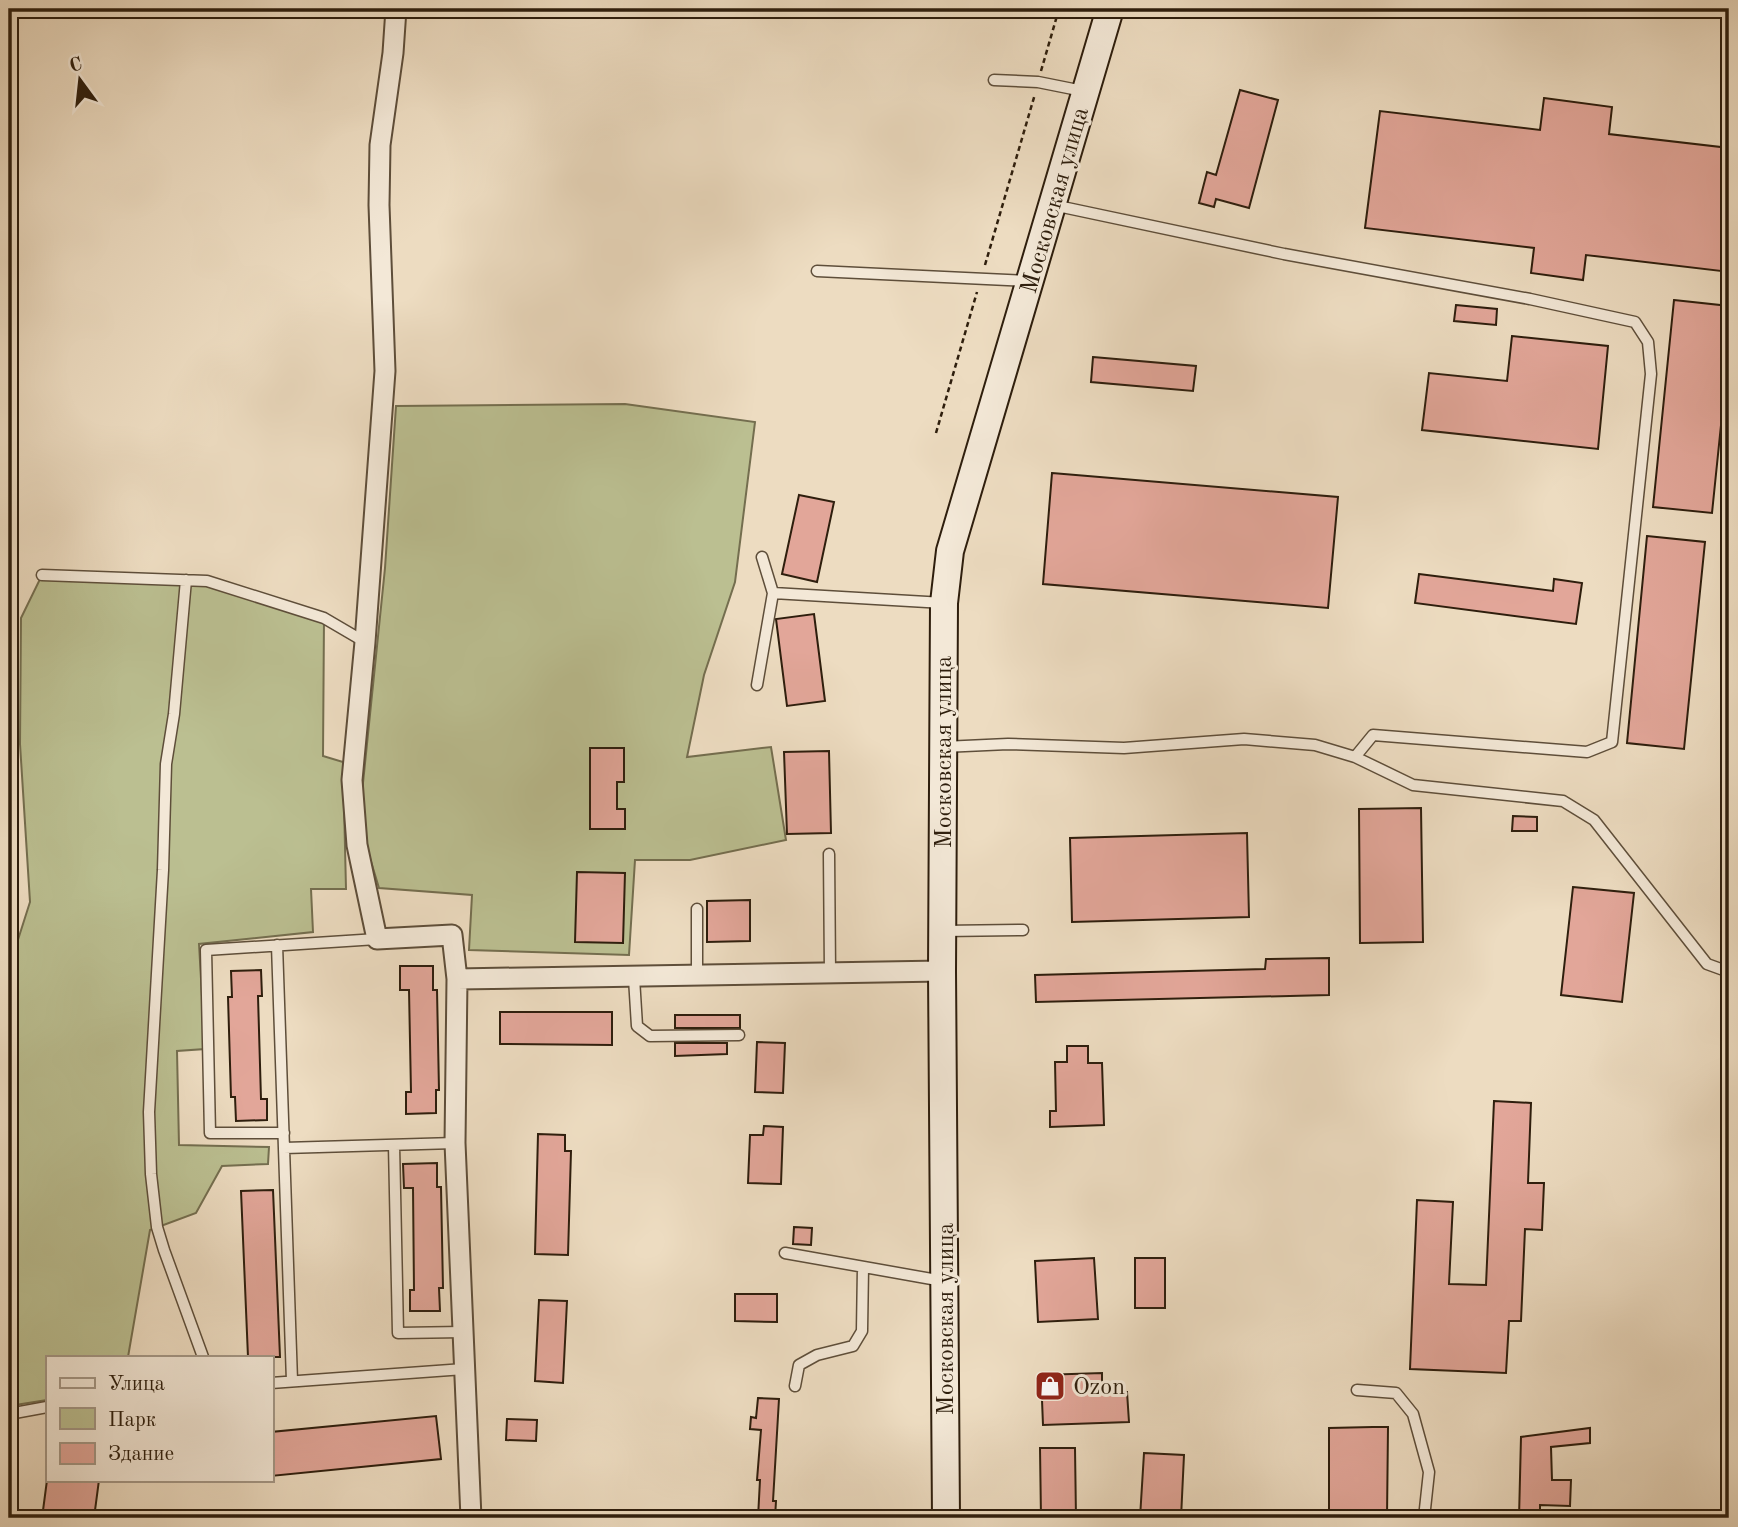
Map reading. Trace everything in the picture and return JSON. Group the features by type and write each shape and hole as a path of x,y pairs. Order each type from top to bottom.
{"main road":[{"name":"Московская улица","path":"946,1518 942,971 944,603 950,551 1110,9"}],"street":[{"path":"396,9 393,54 380,145 379,205 385,371 352,780 357,845 377,939 452,935 457,979 455,1143 471,1518"},
{"path":"457,979 942,971"}],"lane":[{"path":"994,79 1038,82 1086,92"},
{"path":"1053,205 1284,254 1635,322 1648,342 1651,374 1612,742 1587,751 1373,735 1355,757"},
{"path":"817,271 1031,282"},
{"path":"757,685 773,593 762,557"},
{"path":"42,575 207,581 324,618 365,642"},
{"path":"186,580 174,714 166,764 163,870 149,1112 150,1174 164,1250 203,1356"},
{"path":"773,593 944,603"},
{"path":"942,747 1008,744 1124,748 1244,739 1315,745 1355,757 1413,785 1563,801 1594,820 1707,964 1729,972"},
{"path":"830,854 830,973"},
{"path":"697,909 697,976"},
{"path":"942,931 1023,930"},
{"path":"284,1133 210,1133 206,950 377,939"},
{"path":"277,945 292,1381"},
{"path":"634,978 637,1026 650,1036 739,1035"},
{"path":"284,1148 455,1143"},
{"path":"394,1145 398,1333 463,1332"},
{"path":"785,1253 944,1281"},
{"path":"795,1386 799,1365 817,1355 853,1346 862,1331 863,1267"},
{"path":"273,1383 464,1369"},
{"path":"1357,1390 1396,1394 1413,1414 1429,1472 1424,1518"},
{"path":"9,1413 46,1407"}],"path":[{"path":"936,433 1059,9"}],"green space":[{"path":"625,404 755,422 735,582 704,675 687,757 771,747 786,840 690,860 635,860 629,955 469,950 472,895 379,888 359,822 385,568 396,406"},
{"path":"42,575 207,581 324,618 323,756 343,762 346,889 311,889 313,932 199,944 205,1049 177,1051 179,1145 269,1147 268,1164 222,1166 196,1213 150,1230 128,1356 46,1356 46,1400 9,1406 9,968 30,902 20,744 21,618"}],"building":[{"path":"1240,90 1278,100 1249,208 1216,199 1214,207 1199,203 1207,172 1216,175"},
{"path":"1544,98 1612,107 1609,134 1729,148 1729,208 1721,271 1586,255 1583,280 1531,273 1534,248 1365,228 1380,111 1540,130"},
{"path":"1674,300 1729,306 1729,347 1712,513 1653,507"},
{"path":"1456,305 1497,309 1496,325 1454,321"},
{"path":"1512,336 1608,346 1598,449 1422,430 1429,373 1507,381"},
{"path":"1093,357 1196,366 1193,391 1091,382"},
{"path":"1052,473 1338,497 1328,608 1043,584"},
{"path":"799,495 834,502 817,582 782,574"},
{"path":"1647,536 1705,542 1684,749 1627,743"},
{"path":"1419,574 1553,591 1554,579 1582,583 1576,624 1415,603"},
{"path":"814,614 825,701 787,706 776,619"},
{"path":"590,748 624,748 624,782 617,782 617,809 625,809 625,829 590,829"},
{"path":"829,751 831,833 787,834 784,752"},
{"path":"1421,808 1423,942 1360,943 1359,809"},
{"path":"1513,816 1537,817 1537,831 1512,831"},
{"path":"1247,833 1249,917 1072,922 1070,838"},
{"path":"577,872 625,873 623,943 575,942"},
{"path":"1573,887 1634,893 1622,1002 1561,995"},
{"path":"750,900 750,941 707,942 707,901"},
{"path":"1329,958 1329,995 1036,1002 1035,975 1265,969 1266,959"},
{"path":"400,966 433,966 433,990 437,990 439,1090 436,1090 436,1113 406,1114 406,1092 411,1092 409,990 400,990"},
{"path":"261,970 262,996 258,996 261,1099 267,1099 267,1120 236,1121 235,1097 231,1097 228,997 232,997 231,971"},
{"path":"500,1012 612,1012 612,1045 500,1044"},
{"path":"675,1015 740,1015 740,1028 675,1028"},
{"path":"757,1042 785,1043 783,1093 755,1092"},
{"path":"675,1043 727,1043 727,1054 675,1056"},
{"path":"1067,1046 1088,1046 1088,1063 1102,1063 1104,1125 1050,1127 1050,1111 1056,1111 1055,1062 1067,1062"},
{"path":"1494,1101 1531,1103 1528,1183 1544,1183 1542,1230 1525,1229 1521,1321 1509,1321 1506,1373 1410,1369 1417,1200 1453,1202 1449,1284 1486,1285"},
{"path":"764,1126 783,1127 781,1184 748,1183 750,1135 763,1135"},
{"path":"538,1134 565,1135 565,1151 571,1151 568,1255 535,1254"},
{"path":"437,1163 437,1187 441,1187 443,1288 439,1288 440,1311 410,1311 410,1290 414,1290 413,1188 404,1188 403,1164"},
{"path":"273,1190 280,1357 248,1356 241,1191"},
{"path":"794,1227 812,1228 811,1245 793,1244"},
{"path":"1094,1258 1098,1319 1038,1322 1035,1261"},
{"path":"1135,1258 1165,1258 1165,1308 1135,1308"},
{"path":"735,1294 777,1294 777,1322 735,1321"},
{"path":"539,1300 567,1301 563,1383 535,1381"},
{"path":"1102,1373 1102,1393 1127,1392 1129,1422 1043,1425 1041,1375"},
{"path":"758,1398 779,1399 773,1501 776,1501 775,1518 758,1518 760,1480 757,1480 761,1430 750,1429 751,1417 756,1418"},
{"path":"436,1416 441,1459 273,1476 273,1432"},
{"path":"507,1419 537,1420 536,1441 506,1440"},
{"path":"1388,1427 1387,1518 1329,1518 1329,1428"},
{"path":"1590,1428 1590,1443 1551,1447 1552,1480 1571,1480 1570,1506 1540,1505 1540,1518 1519,1518 1521,1437"},
{"path":"1040,1448 1075,1448 1076,1518 1041,1518"},
{"path":"1144,1453 1184,1455 1181,1518 1140,1518"},
{"path":"47,1482 99,1482 94,1518 42,1518"}],"place":[{"name":"Ozon","path":"1050,1386"}]}
